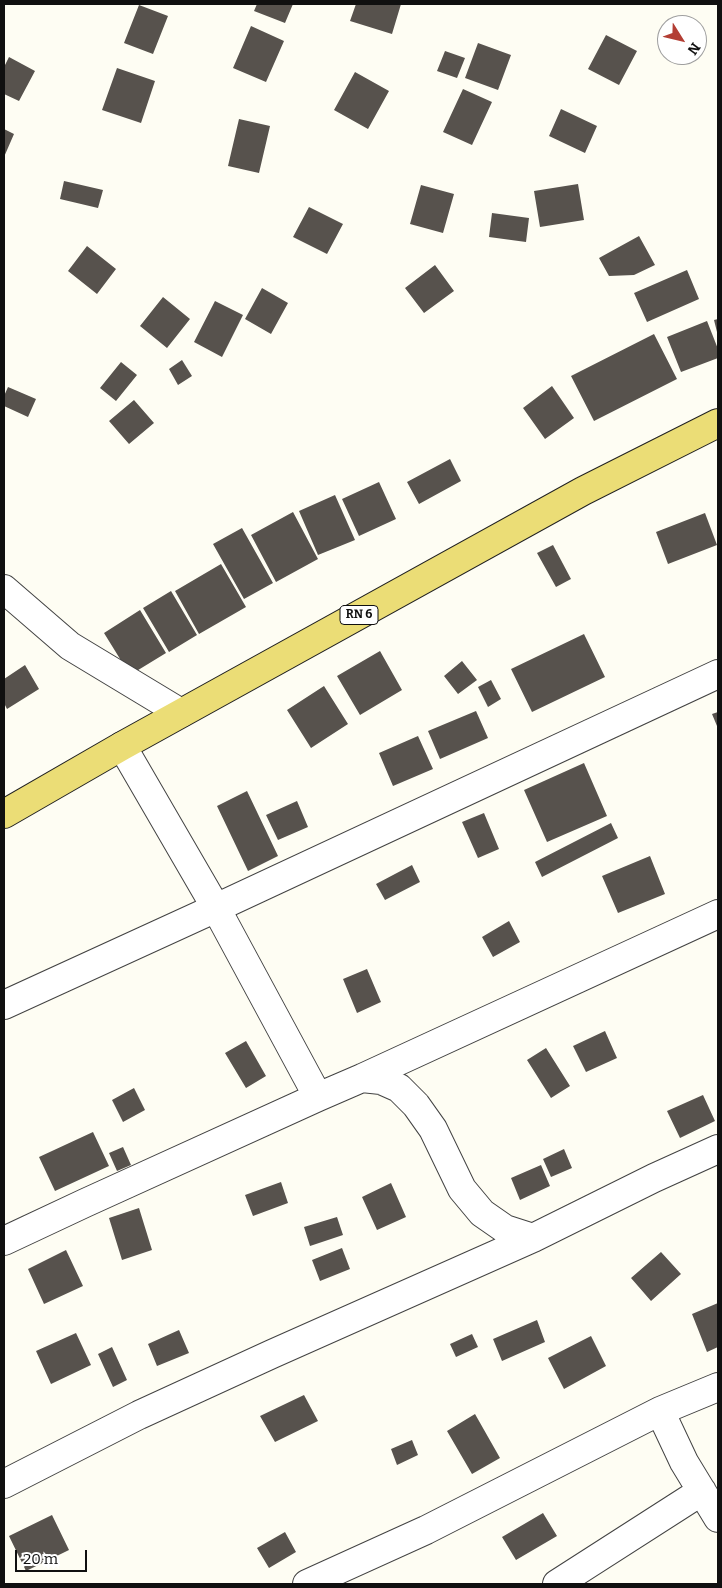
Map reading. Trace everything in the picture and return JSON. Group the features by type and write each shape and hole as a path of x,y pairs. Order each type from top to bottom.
{"main road":[{"name":"RN 6","path":"4,814 122,746 583,491 718,422"}],"street":[{"path":"4,589 70,646 180,714"},
{"path":"4,1005 718,674"},
{"path":"122,746 216,908 318,1097"},
{"path":"4,1241 85,1202 362,1078 718,914"},
{"path":"362,1078 381,1080 399,1088 416,1104 433,1129 462,1188 482,1213 505,1229 533,1238"},
{"path":"4,1484 139,1415 533,1238 654,1178 718,1149"},
{"path":"307,1584 426,1530 660,1412 718,1388"},
{"path":"660,1412 684,1462 718,1518"},
{"path":"558,1584 702,1491"}],"building":[{"path":"257,4 293,4 285,23 254,11"},
{"path":"356,4 401,4 392,34 350,21"},
{"path":"139,5 168,16 153,54 124,43"},
{"path":"251,26 284,41 266,82 233,68"},
{"path":"606,35 637,51 619,85 588,69"},
{"path":"478,43 511,55 498,90 465,78"},
{"path":"445,51 465,58 457,78 437,71"},
{"path":"9,57 35,71 19,101 4,94 4,67"},
{"path":"117,68 155,81 141,123 102,110"},
{"path":"355,72 389,91 368,129 334,110"},
{"path":"463,89 492,102 472,145 443,132"},
{"path":"561,109 597,126 585,153 549,136"},
{"path":"239,119 270,126 259,173 228,166"},
{"path":"4,129 14,134 4,157"},
{"path":"64,181 103,190 98,208 60,199"},
{"path":"578,184 584,220 540,227 534,191"},
{"path":"421,185 454,194 443,233 410,224"},
{"path":"309,207 343,224 327,254 293,237"},
{"path":"492,213 529,218 526,242 489,237"},
{"path":"639,236 655,265 634,275 609,276 599,258"},
{"path":"87,246 116,269 97,294 68,271"},
{"path":"435,265 454,291 424,313 405,288"},
{"path":"687,270 699,299 647,322 634,293"},
{"path":"262,288 288,303 271,334 245,319"},
{"path":"163,297 190,319 167,348 140,326"},
{"path":"215,301 243,315 222,357 194,342"},
{"path":"718,319 718,336 714,320"},
{"path":"707,321 718,349 718,358 681,372 667,337"},
{"path":"654,334 677,379 594,421 571,376"},
{"path":"182,360 192,376 178,385 169,369"},
{"path":"121,362 137,375 116,401 100,388"},
{"path":"552,386 574,418 545,439 523,408"},
{"path":"8,387 36,399 28,417 4,406 4,396"},
{"path":"134,400 154,423 129,444 109,421"},
{"path":"450,459 461,481 419,504 407,482"},
{"path":"379,482 396,519 359,536 342,499"},
{"path":"335,495 355,540 318,555 299,511"},
{"path":"293,512 318,559 276,582 251,535"},
{"path":"705,513 717,545 668,564 656,532"},
{"path":"242,528 273,583 244,599 213,544"},
{"path":"553,545 571,579 556,587 537,553"},
{"path":"221,564 246,607 199,634 175,591"},
{"path":"171,591 197,635 169,652 143,608"},
{"path":"140,610 166,653 130,675 104,633"},
{"path":"584,634 605,677 532,712 511,669"},
{"path":"380,651 402,690 360,715 337,676"},
{"path":"462,661 477,680 458,694 444,676"},
{"path":"25,665 39,689 7,709 4,703 4,679"},
{"path":"491,680 501,699 488,707 478,687"},
{"path":"324,686 348,724 311,748 287,710"},
{"path":"476,711 488,738 440,759 428,731"},
{"path":"718,712 718,726 717,726 712,714"},
{"path":"418,736 433,769 393,786 379,753"},
{"path":"584,763 607,816 547,842 524,790"},
{"path":"247,791 278,856 248,871 217,806"},
{"path":"297,801 308,827 278,840 266,815"},
{"path":"484,813 499,849 478,858 462,822"},
{"path":"611,823 618,838 542,877 535,862"},
{"path":"650,856 665,894 618,913 602,876"},
{"path":"412,865 420,882 385,900 376,884"},
{"path":"509,921 520,942 493,957 482,937"},
{"path":"367,969 381,1002 357,1013 343,979"},
{"path":"605,1031 617,1058 586,1072 573,1046"},
{"path":"246,1041 266,1076 246,1088 225,1053"},
{"path":"546,1048 570,1086 551,1098 527,1060"},
{"path":"134,1088 145,1110 123,1122 112,1100"},
{"path":"703,1095 715,1121 680,1138 667,1111"},
{"path":"93,1132 109,1166 55,1191 39,1157"},
{"path":"123,1147 131,1165 117,1171 109,1153"},
{"path":"564,1149 572,1168 551,1177 543,1159"},
{"path":"541,1165 550,1186 520,1200 511,1178"},
{"path":"281,1182 288,1203 253,1216 245,1195"},
{"path":"391,1183 406,1217 377,1230 362,1197"},
{"path":"139,1208 152,1250 122,1260 109,1218"},
{"path":"337,1217 343,1235 310,1246 304,1227"},
{"path":"342,1248 350,1269 320,1281 312,1260"},
{"path":"66,1250 83,1286 44,1304 28,1269"},
{"path":"661,1252 681,1274 651,1301 631,1278"},
{"path":"718,1303 718,1347 707,1352 692,1314"},
{"path":"537,1320 545,1342 502,1361 493,1339"},
{"path":"179,1330 189,1353 157,1366 148,1344"},
{"path":"76,1333 91,1365 51,1384 36,1351"},
{"path":"472,1334 478,1347 456,1357 450,1344"},
{"path":"591,1336 606,1366 564,1389 548,1358"},
{"path":"112,1347 127,1380 113,1387 98,1354"},
{"path":"304,1395 318,1421 275,1442 260,1416"},
{"path":"475,1414 500,1458 472,1474 447,1431"},
{"path":"412,1440 418,1455 397,1465 391,1449"},
{"path":"543,1513 557,1536 516,1560 502,1537"},
{"path":"52,1515 69,1550 26,1571 9,1536"},
{"path":"285,1532 296,1552 269,1568 257,1548"}]}
